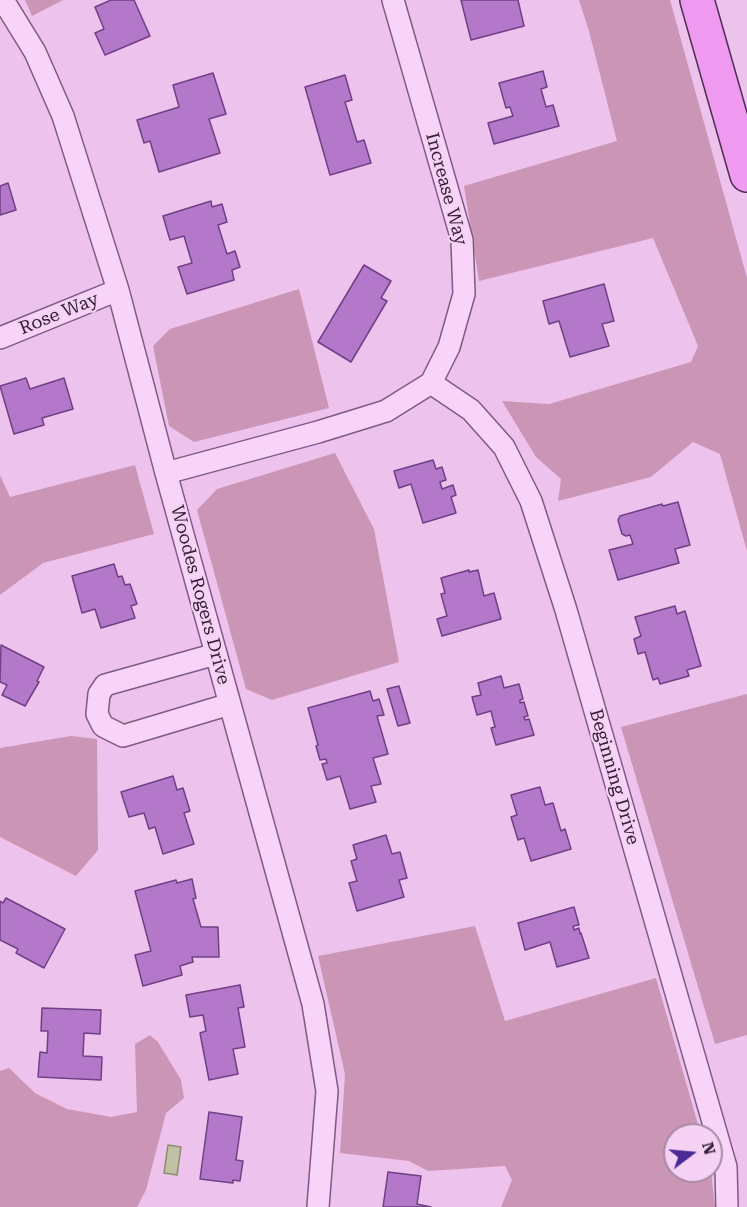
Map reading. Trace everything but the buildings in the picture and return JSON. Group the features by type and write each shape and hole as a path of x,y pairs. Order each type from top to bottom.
{"main road":[{"path":"697,0 747,175"}],"street":[{"name":"Woodes Rogers Drive","path":"3,0 35,52 63,116 118,290 166,473 313,1004 327,1091 318,1207"},
{"name":"Increase Way","path":"393,0 462,240 464,294 449,347 431,383"},
{"name":"Rose Way","path":"0,338 118,290"},
{"path":"166,473 386,411 431,383"},
{"name":"Beginning Drive","path":"431,383 471,410 504,447 531,501 566,610 723,1156 726,1167 727,1207"},
{"path":"216,654 105,685 99,694 97,714 103,726 123,736 230,704"}],"shaded area":[{"path":"25,0 63,0 32,16"},
{"path":"579,0 670,0 747,278 747,551 720,454 693,442 651,477 558,501 561,479 536,457 502,401 549,404 691,362 698,346 653,238 479,281 464,186 617,141"},
{"path":"299,289 329,408 194,442 169,426 153,346 170,329"},
{"path":"335,453 374,529 399,662 272,700 246,689 197,510 217,489"},
{"path":"135,465 154,534 43,563 0,595 0,475 10,497"},
{"path":"747,694 747,1035 715,1044 621,727"},
{"path":"71,736 97,739 98,850 76,876 0,837 0,748"},
{"path":"475,926 505,1021 656,978 698,1123 663,1123 663,1183 712,1183 715,1207 501,1207 512,1180 505,1166 428,1171 409,1161 340,1153 345,1074 318,956"},
{"path":"150,1035 158,1042 181,1080 184,1098 166,1113 146,1190 137,1207 0,1207 0,1071 9,1068 35,1093 67,1109 111,1117 137,1112 135,1044"},
{"path":"168,1145 181,1147 177,1175 164,1173"}]}
